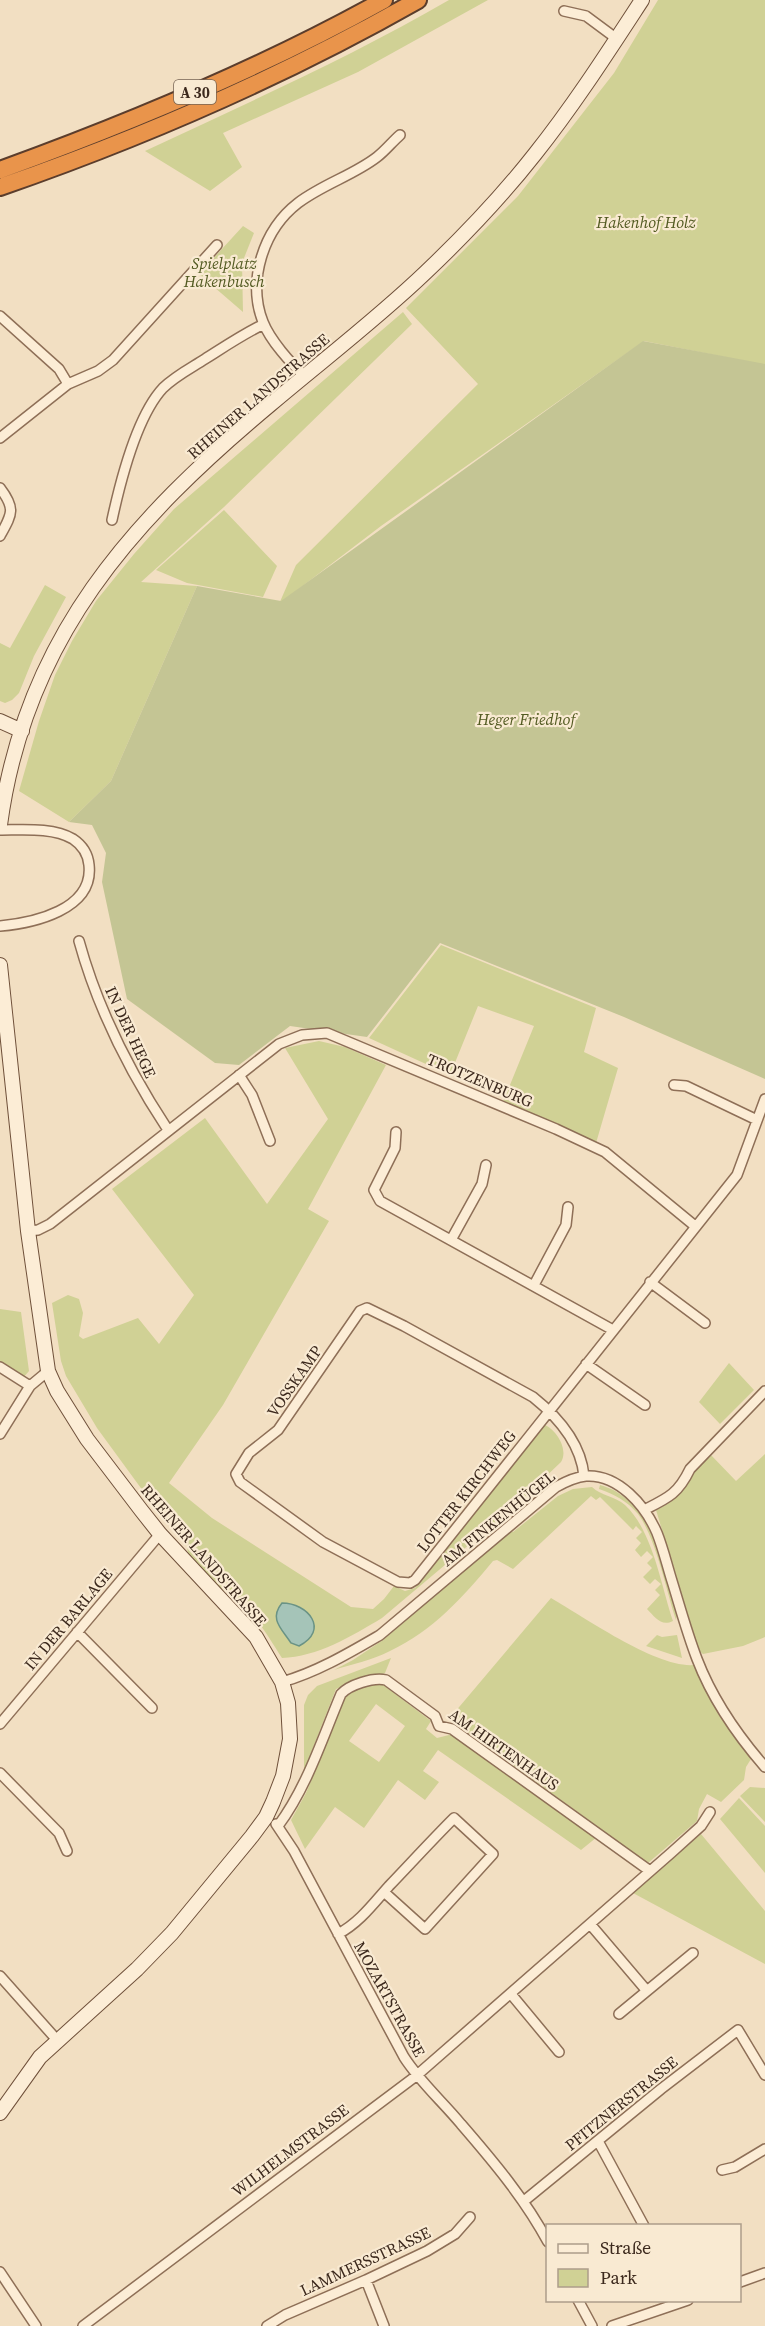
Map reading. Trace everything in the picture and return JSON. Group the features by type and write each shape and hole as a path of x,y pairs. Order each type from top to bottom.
{"highway":[{"name":"A 30","path":"0,170 251,68 384,0"},
{"name":"A 30","path":"0,187 123,141 202,108 299,63 418,0"}],"street":[{"name":"RHEINER LANDSTRASSE","path":"0,827 10,770 42,673 62,634 107,567 147,519 182,484 234,436 417,281 467,232 535,155 642,0"},
{"path":"564,11 586,16 617,39"},
{"path":"305,376 289,360 264,324 258,303 257,280 260,261 270,237 295,205 313,192 377,158 400,135"},
{"path":"0,438 68,384 98,371 126,348 218,245"},
{"path":"0,316 58,369 68,384"},
{"path":"111,520 117,495 141,425 152,403 179,375 264,324"},
{"path":"0,488 10,501 12,510 0,536"},
{"path":"0,721 22,731"},
{"path":"0,827 51,832 67,836 82,847 90,868 83,892 67,907 23,922 0,926"},
{"name":"IN DER HEGE","path":"79,941 95,992 116,1040 143,1092 168,1130"},
{"name":"RHEINER LANDSTRASSE","path":"0,965 28,1231 48,1371 87,1439 159,1534 256,1637 282,1682 290,1721 288,1755 283,1776 266,1817 172,1934 137,1969 57,2040 40,2058 0,2113"},
{"name":"TROTZENBURG","path":"28,1231 38,1230 50,1224 279,1044 302,1035 327,1033 341,1037 605,1152 695,1226"},
{"path":"239,1075 252,1095 270,1141"},
{"path":"674,1086 686,1086 757,1120"},
{"name":"LOTTER KIRCHWEG","path":"403,1584 415,1580 737,1175 765,1099"},
{"path":"396,1132 395,1148 374,1190 380,1202 613,1330"},
{"path":"451,1240 482,1184 486,1165"},
{"path":"534,1285 566,1226 568,1208"},
{"path":"650,1282 705,1323"},
{"name":"VOSSKAMP","path":"403,1584 324,1542 240,1482 236,1474 249,1453 278,1430 360,1311 367,1308 380,1313 534,1397 549,1410"},
{"path":"586,1364 645,1405"},
{"path":"0,1367 30,1386"},
{"path":"0,1434 30,1386 48,1371"},
{"path":"644,1510 672,1496 682,1485 690,1469 765,1391"},
{"path":"549,1410 579,1453 584,1476 596,1476 618,1485 630,1494 644,1510 656,1532 698,1660 710,1687 765,1767"},
{"name":"AM FINKENHÜGEL","path":"282,1682 351,1652 380,1635 556,1487 570,1479 584,1476"},
{"name":"IN DER BARLAGE","path":"0,1724 159,1534"},
{"path":"77,1632 152,1708"},
{"name":"AM HIRTENHAUS","path":"278,1826 291,1809 308,1775 341,1694 345,1689 380,1678 435,1716 439,1726 452,1729 650,1871"},
{"path":"0,1773 59,1833 67,1851"},
{"name":"WILHELMSTRASSE","path":"83,2326 416,2076 701,1826 710,1812"},
{"name":"MOZARTSTRASSE","path":"266,1817 278,1826 416,2076 460,2123 524,2201 546,2239"},
{"path":"338,1934 352,1928 384,1892 454,1818 493,1854 424,1929 384,1892"},
{"path":"591,1924 647,1991"},
{"path":"619,2014 693,1953"},
{"path":"0,1976 57,2040"},
{"path":"511,1994 559,2052"},
{"name":"PFITZNERSTRASSE","path":"524,2201 738,2030 765,2075"},
{"path":"598,2141 643,2224"},
{"path":"722,2170 735,2167 765,2149"},
{"name":"LAMMERSSTRASSE","path":"267,2326 315,2301 426,2251 456,2234 470,2217"},
{"path":"0,2272 36,2326"},
{"path":"741,2282 765,2273"},
{"path":"366,2280 384,2326"},
{"path":"579,2302 592,2326"},
{"path":"612,2326 683,2302"}],"green space":[{"path":"449,0 488,0 358,72 223,133 242,167 210,191 145,151 337,60"},
{"name":"Hakenhof Holz","path":"658,0 765,0 765,365 644,341 381,526 279,604 296,565 478,384 406,308 518,196 614,73"},
{"name":"Spielplatz Hakenbusch","path":"243,226 254,233 242,263 243,312 199,274"},
{"path":"403,312 412,324 224,507 141,582 197,586 111,781 69,822 19,791 55,675 96,601 174,509"},
{"name":"Heger Friedhof","path":"643,341 765,364 765,1079 624,1017 440,943 367,1037 290,1026 239,1065 215,1063 127,999 102,882 106,853 92,825 69,822 111,781 197,586 281,601"},
{"path":"224,510 277,566 263,597 187,583 156,570"},
{"path":"45,585 66,597 34,656 19,693 5,703 0,701 0,643 10,648"},
{"path":"441,945 596,1008 584,1052 618,1068 596,1143 503,1102 534,1026 478,1006 450,1075 369,1038"},
{"path":"319,1041 345,1047 386,1065 308,1209 329,1221 223,1405 169,1483 212,1518 351,1607 373,1609 394,1586 405,1591 415,1588 543,1424 557,1435 562,1446 563,1457 561,1462 515,1506 382,1618 321,1650 282,1658 264,1630 241,1602 223,1590 188,1553 186,1541 154,1506 97,1428 66,1376 61,1361 52,1303 68,1295 79,1299 83,1313 79,1336 83,1339 138,1318 159,1344 194,1295 112,1189 205,1118 267,1204 328,1119 285,1048"},
{"path":"0,1309 21,1312 29,1371 23,1378 0,1363"},
{"path":"729,1363 754,1390 720,1424 699,1402"},
{"path":"710,1454 736,1481 765,1454 765,1637 743,1646 703,1654 699,1651 656,1510 669,1503 678,1494 697,1467"},
{"path":"600,1485 618,1493 644,1520 660,1557 677,1615 676,1620 655,1550 644,1524 629,1505 599,1489"},
{"path":"592,1487 625,1505 643,1529 655,1560 673,1621 662,1622 647,1609 660,1595 655,1590 661,1584 655,1579 650,1584 643,1577 652,1568 647,1563 653,1557 647,1551 641,1557 635,1550 641,1543 636,1538 642,1532 636,1526 633,1530 600,1497 596,1500 591,1496 513,1569 497,1560 493,1561 459,1600 420,1634 383,1654 334,1670 383,1640 511,1531 513,1532 558,1496 573,1489"},
{"path":"551,1598 641,1650 678,1664 694,1665 720,1717 751,1759 746,1767 744,1780 721,1802 707,1794 699,1809 697,1821 648,1863 449,1719"},
{"path":"657,1635 662,1637 677,1635 682,1658 646,1646"},
{"path":"391,1658 385,1673 336,1689 304,1771 304,1705 308,1695 317,1686"},
{"path":"378,1681 431,1721 426,1729 437,1738 453,1734 597,1837 581,1850 438,1750 423,1771 439,1782 425,1800 398,1780 364,1828 335,1807 305,1849 291,1820 306,1793 348,1691","holes":["376,1704 405,1726 379,1762 349,1741"]},
{"path":"750,1787 765,1788 765,1822 740,1796"},
{"path":"739,1798 765,1826 765,1873 720,1819"},
{"path":"701,1834 765,1911 765,1964 633,1893"}],"shaded area":[{"path":"282,1603 300,1607 312,1618 313,1633 299,1646 291,1643 276,1619"}]}
